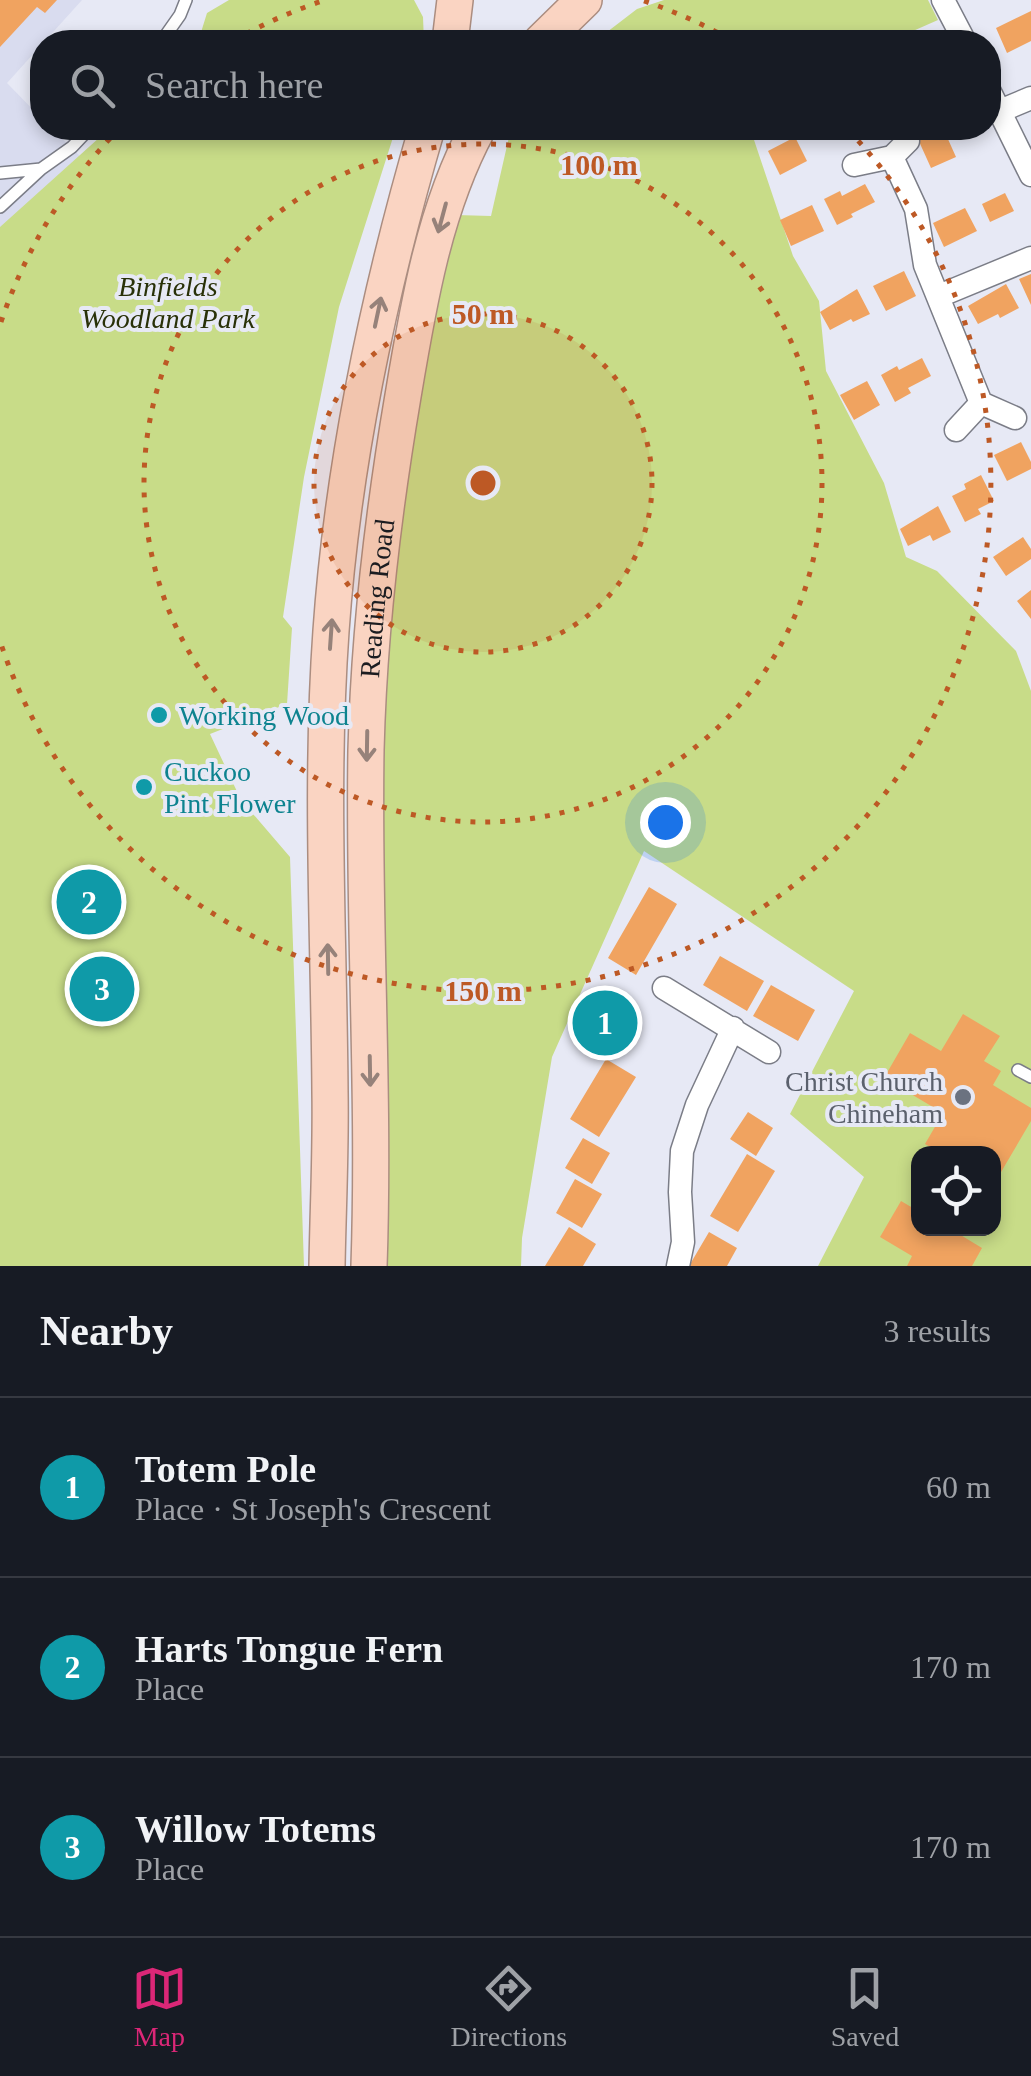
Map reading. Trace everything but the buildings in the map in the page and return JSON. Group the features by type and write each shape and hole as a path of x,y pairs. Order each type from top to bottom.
{"highway":[{"path":"451,30 455,0"},
{"path":"553,30 584,0"},
{"name":"Reading Road","path":"327,1266 330,1096 325,791 331,630 346,492 376,320 423,140"},
{"name":"Reading Road","path":"369,1266 366,753 376,584 400,414 422,295 445,204 471,140"}],"street":[{"path":"942,0 958,30"},
{"path":"1001,111 1031,98"},
{"path":"1001,113 1031,176"},
{"path":"854,164 906,143 925,265 981,403 1016,418"},
{"path":"939,296 1031,258"},
{"path":"956,430 981,403"},
{"path":"664,988 768,1052"},
{"path":"678,1266 683,1242 682,1151 697,1105 734,1028"}],"lane":[{"path":"169,30 186,0"},
{"path":"0,207 78,140"},
{"path":"0,173 41,169"},
{"path":"1018,1070 1031,1077"}],"shaded area":[{"path":"0,0 82,0 55,30 30,30 30,58 7,83 30,107 30,140 63,140 82,158 0,228"}],"green space":[{"path":"229,0 414,0 423,17 424,30 202,30 207,13"},
{"path":"664,0 928,0 938,20 915,30 610,30 637,9"},
{"name":"Binfields Woodland Park","path":"97,140 392,140 339,307 304,477 283,617 292,628 287,704 210,734 241,800 290,857 304,1266 0,1266 0,227"},
{"path":"508,140 754,140 793,256 819,301 826,371 884,483 906,557 937,571 1016,651 1031,691 1031,1266 818,1266 864,1177 790,1114 854,991 644,851 552,1057 522,1238 521,1266 386,1266 375,740 403,479 456,215 491,216"}],"place":[{"name":"Working Wood","path":"159,715"},
{"name":"Cuckoo Pint Flower","path":"144,787"},
{"name":"Harts Tongue Fern","path":"89,902"},
{"name":"Willow Totems","path":"102,989"},
{"name":"Totem Pole","path":"605,1023"},
{"name":"Christ Church Chineham","path":"963,1097"}]}
